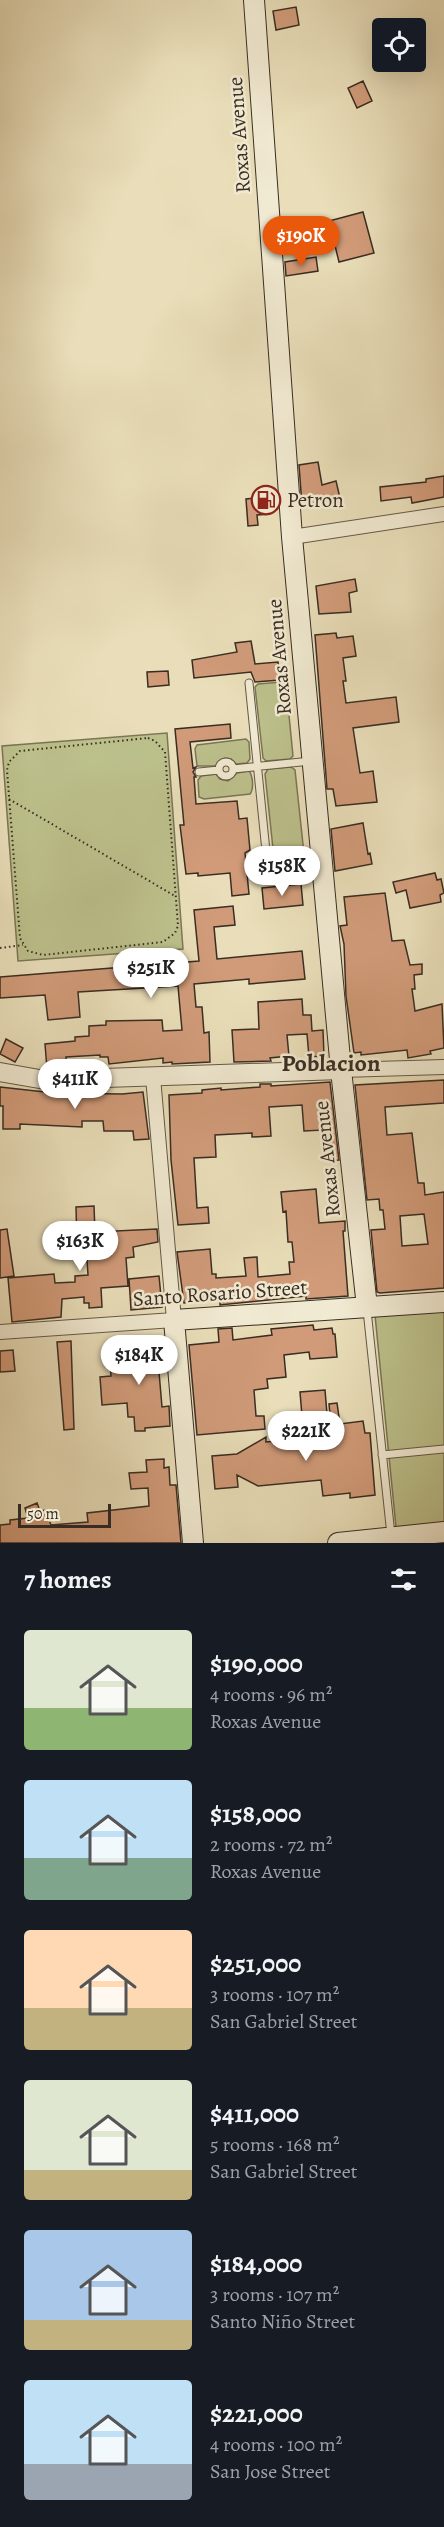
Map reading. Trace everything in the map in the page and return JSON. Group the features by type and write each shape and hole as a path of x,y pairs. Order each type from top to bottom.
{"main road":[{"name":"Roxas Avenue","path":"254,0 292,537 341,1071 367,1307"},
{"name":"Santo Rosario Street","path":"174,1320 444,1302"},
{"path":"174,1320 193,1543"},
{"path":"338,1543 391,1540 444,1532"}],"street":[{"path":"292,537 444,514"},
{"path":"0,1072 45,1080 444,1067"},
{"path":"153,1077 174,1320"},
{"name":"Santo Rosario Street","path":"0,1332 174,1320"}],"lane":[{"path":"249,683 269,873 276,877 323,873"},
{"path":"199,772 219,770 227,777 231,775 233,769 313,760"},
{"path":"367,1307 391,1540"},
{"path":"382,1455 444,1449"}],"path":[{"path":"148,738 155,741 165,752 176,896 178,926 175,933 163,942 43,955 28,951 20,938 7,770 9,762 20,751 148,738"},
{"path":"9,799 176,896"},
{"path":"0,948 23,945"}],"green space":[{"path":"282,682 286,685 293,756 290,759 266,761 263,758 255,687 258,684"},
{"path":"167,733 183,949 18,961 2,746"},
{"path":"246,739 249,742 250,759 247,763 236,764 231,759 225,758 215,766 197,766 195,749 197,745"},
{"path":"291,767 295,770 305,863 302,867 278,869 275,867 265,774 268,769"},
{"path":"249,771 252,782 250,794 204,799 199,797 198,780 201,776 216,774 220,779 228,781 237,773"},
{"path":"444,1311 444,1523 396,1527 375,1315"}],"building":[{"path":"296,7 299,25 276,30 273,11"},
{"path":"363,81 372,101 357,108 348,88"},
{"path":"363,212 374,253 339,262 329,221"},
{"path":"316,257 318,271 286,276 285,262"},
{"path":"318,462 322,485 336,481 340,498 302,505 299,465"},
{"path":"444,476 444,497 412,503 411,497 381,501 380,487 426,482 426,479"},
{"path":"255,498 256,504 269,502 270,514 257,515 258,525 248,526 246,499"},
{"path":"355,579 357,591 349,593 351,612 319,614 316,586"},
{"path":"336,633 337,638 353,636 356,656 343,658 346,703 396,697 399,722 353,728 360,773 373,771 377,802 336,806 333,789 327,789 315,635"},
{"path":"251,641 255,664 278,662 280,680 255,682 251,672 194,678 192,660 237,652 235,643"},
{"path":"168,671 169,685 148,687 147,672"},
{"path":"230,724 231,738 190,742 193,768 196,767 193,772 196,777 194,777 196,804 237,801 239,819 247,818 250,850 245,853 249,894 232,896 230,873 198,876 198,873 186,874 180,825 184,825 175,729"},
{"path":"363,823 372,864 335,871 331,829"},
{"path":"435,873 437,880 441,879 444,893 440,895 441,902 410,908 406,890 396,893 393,882"},
{"path":"301,884 303,905 264,909 262,888"},
{"path":"385,893 392,941 404,940 410,965 422,964 422,974 414,975 415,989 412,989 415,1011 442,1004 444,1048 430,1051 431,1054 408,1058 407,1050 361,1055 361,1052 354,1053 346,996 344,944 340,926 347,925 344,897"},
{"path":"233,906 235,925 214,927 217,959 302,951 305,979 249,984 249,979 194,984 196,1007 202,1007 204,1033 209,1032 210,1062 172,1064 172,1062 163,1063 163,1058 109,1064 108,1057 100,1057 100,1055 66,1057 67,1068 47,1069 45,1044 75,1041 75,1037 89,1036 89,1026 106,1025 106,1021 162,1020 163,1031 182,1030 178,986 78,992 80,1017 48,1020 45,995 0,998 0,977 199,961 194,910"},
{"path":"302,999 303,1015 311,1015 312,1031 323,1030 324,1056 309,1057 307,1034 287,1035 289,1056 270,1058 271,1061 234,1062 232,1030 259,1029 258,1002"},
{"path":"6,1039 23,1048 15,1062 0,1054"},
{"path":"444,1080 444,1103 385,1107 387,1135 412,1133 418,1183 424,1183 425,1195 444,1192 444,1288 377,1292 371,1230 385,1229 383,1210 380,1210 379,1199 367,1200 355,1085","holes":["424,1214 428,1244 402,1246 400,1216"]},
{"path":"330,1082 339,1160 325,1161 323,1130 304,1131 302,1105 269,1107 271,1136 252,1137 252,1133 215,1135 216,1157 194,1158 197,1208 208,1207 209,1223 178,1225 171,1160 169,1095 202,1093 202,1090 221,1088 221,1090 260,1087 260,1084 271,1084 271,1086"},
{"path":"0,1087 54,1093 143,1092 149,1139 134,1140 133,1131 104,1131 103,1121 82,1121 82,1127 20,1124 20,1129 3,1129"},
{"path":"316,1189 319,1223 345,1221 345,1231 343,1231 348,1296 306,1299 306,1296 220,1305 220,1300 184,1303 177,1252 210,1249 212,1274 216,1274 216,1278 246,1276 244,1258 257,1257 258,1277 290,1274 289,1262 294,1262 292,1242 288,1242 286,1211 283,1212 281,1192"},
{"path":"94,1206 95,1232 157,1229 158,1242 133,1247 134,1257 126,1258 128,1286 101,1288 102,1307 89,1308 89,1303 84,1303 84,1297 62,1299 61,1317 12,1322 8,1278 54,1274 55,1283 75,1282 75,1276 88,1275 86,1245 77,1246 76,1207"},
{"path":"7,1229 14,1276 0,1278 0,1230"},
{"path":"159,1276 162,1307 131,1310 129,1279"},
{"path":"313,1325 314,1330 332,1328 335,1334 337,1357 310,1359 309,1352 284,1355 286,1377 267,1379 268,1388 254,1390 256,1416 264,1416 265,1429 197,1435 189,1345 219,1342 218,1329 232,1328 233,1340 272,1335 271,1329"},
{"path":"71,1341 74,1429 64,1430 57,1342"},
{"path":"158,1342 159,1351 165,1351 166,1368 161,1368 162,1372 159,1372 162,1407 169,1406 170,1426 135,1431 134,1417 128,1417 127,1403 102,1405 100,1377 111,1376 110,1364 130,1362 129,1345"},
{"path":"13,1350 15,1371 0,1372 0,1351"},
{"path":"325,1390 327,1414 302,1416 300,1392"},
{"path":"337,1403 340,1424 363,1421 365,1433 370,1433 375,1495 350,1498 350,1493 323,1496 321,1480 258,1486 237,1475 238,1487 215,1489 212,1456 237,1454 266,1437 266,1442 332,1436 329,1404"},
{"path":"164,1459 164,1468 169,1467 170,1485 176,1485 181,1543 0,1543 0,1525 10,1524 10,1520 28,1518 25,1508 37,1503 40,1511 45,1510 51,1525 88,1522 87,1513 149,1506 148,1488 131,1489 129,1473 147,1472 146,1460"}],"place":[{"name":"Petron","path":"266,500"}],"district":[{"name":"Poblacion","path":"331,1063"}]}
